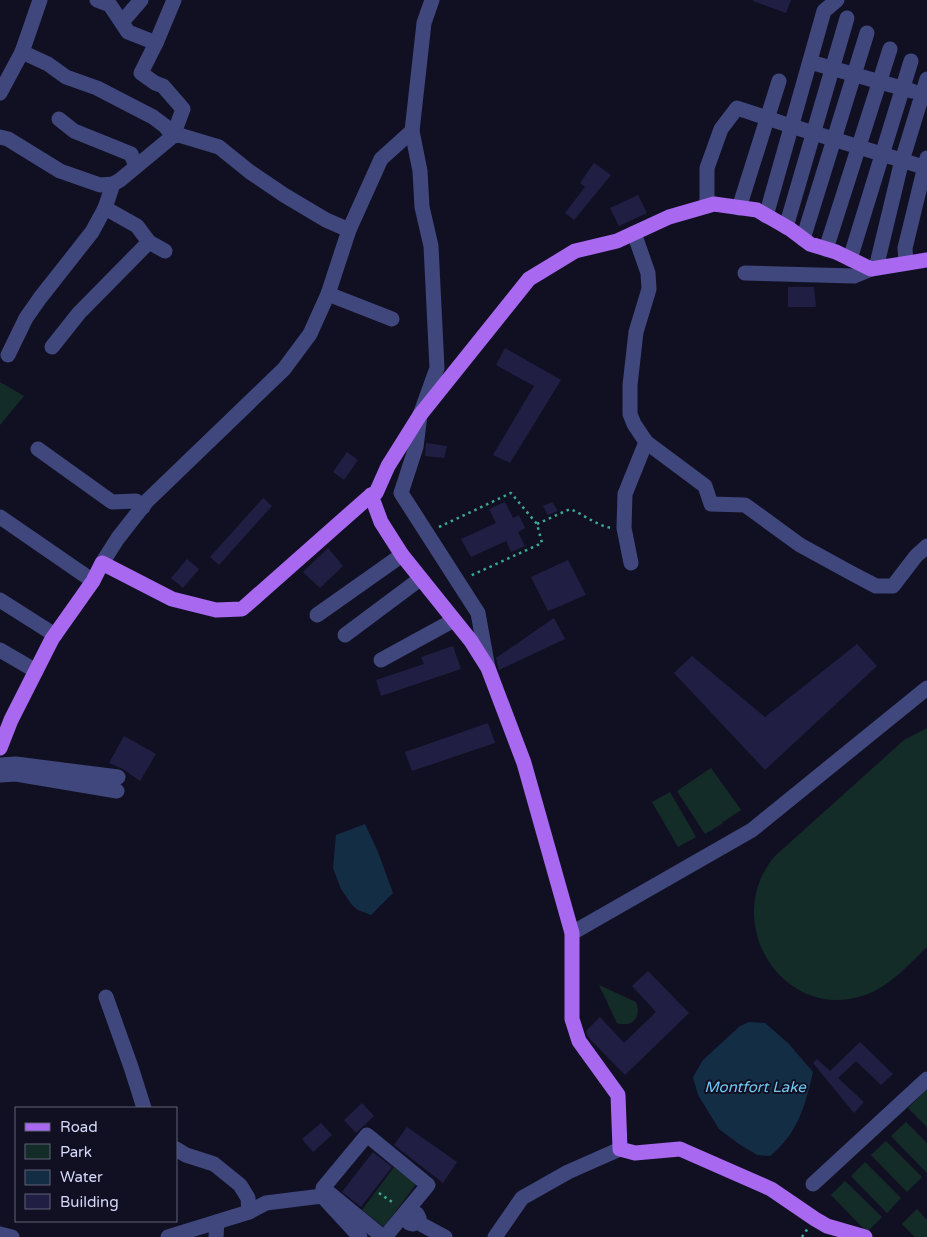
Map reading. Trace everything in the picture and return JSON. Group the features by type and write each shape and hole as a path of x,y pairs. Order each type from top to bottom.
{"main road":[{"path":"0,748 11,720 55,635 102,563 172,599 216,610 242,609 371,495 376,493 388,466 420,414 529,279 575,251 617,241 669,217 714,204 756,210 786,226 810,244 873,268 927,260"},
{"path":"371,495 381,522 402,555 471,641 488,668 524,763 572,933 572,1019 579,1042 618,1095 620,1149 635,1153 680,1149 771,1189 828,1226 864,1237"}],"street":[{"path":"0,93 22,52 40,0"},
{"path":"97,0 110,4 112,10 128,32 156,43"},
{"path":"122,22 141,0"},
{"path":"8,355 26,318 92,232 105,208 113,184 173,136 184,109 163,86 155,84 141,73 174,0"},
{"path":"432,0 424,23 412,131 420,171 422,207 431,246 437,368 420,414 416,447 401,493 478,614 488,668"},
{"path":"766,216 824,11 838,0"},
{"path":"786,226 847,18"},
{"path":"803,239 867,33"},
{"path":"826,249 890,50"},
{"path":"22,52 48,64 66,77 97,88 153,117 165,126 173,136"},
{"path":"850,259 911,61"},
{"path":"810,62 925,95"},
{"path":"745,273 854,276 873,268 902,160 925,95 927,79"},
{"path":"739,208 779,81"},
{"path":"706,206 707,168 721,128 737,108 834,140 902,160 926,164 905,248 906,263"},
{"path":"59,119 74,131 131,154 136,166"},
{"path":"102,563 118,538 143,507 284,369 310,334 328,294 349,230 381,159 412,131"},
{"path":"173,136 178,135 219,147 250,172 284,195 326,220 349,230"},
{"path":"0,137 8,139 60,171 100,185 113,184"},
{"path":"105,208 137,226 149,242 166,251"},
{"path":"634,233 648,273 649,290 636,332 630,385 630,414 646,442 705,486 712,504 744,505 800,545 876,586 893,586 916,556 927,546"},
{"path":"52,347 79,313 149,242"},
{"path":"328,294 392,319"},
{"path":"631,563 624,528 625,494 646,442"},
{"path":"38,449 112,502 136,501 143,507"},
{"path":"0,517 92,581"},
{"path":"317,615 402,555"},
{"path":"344,635 420,579"},
{"path":"0,600 55,635"},
{"path":"381,660 454,620"},
{"path":"0,650 36,671"},
{"path":"572,933 752,830 927,688"},
{"path":"0,764 16,764 117,784 16,774 0,775"},
{"path":"106,997 144,1107"},
{"path":"813,1184 927,1079"},
{"path":"367,1135 428,1185 410,1216 384,1237 323,1188 367,1135"},
{"path":"178,1149 186,1155 214,1164 240,1185 248,1198 249,1212"},
{"path":"495,1237 522,1198 568,1172 620,1149"},
{"path":"168,1237 216,1229 266,1203 322,1196 360,1237"},
{"path":"410,1216 445,1237"},
{"path":"0,1234 12,1237"}],"path":[{"path":"427,533 511,493 537,524 542,543 457,582"},
{"path":"537,524 570,509 584,514 602,527 624,528"}],"green space":[{"path":"0,382 24,396 0,425"},
{"path":"927,728 927,947 893,979 870,993 839,1000 812,996 788,983 770,963 758,938 754,911 759,883 775,856 904,740"},
{"path":"711,768 741,810 723,822 720,817 723,823 705,834 677,791"},
{"path":"670,792 696,837 678,847 652,802"},
{"path":"599,985 636,1002 638,1007 637,1017 631,1023 617,1023"},
{"path":"927,1089 927,1127 908,1108"},
{"path":"906,1122 927,1143 927,1173 891,1136"},
{"path":"886,1141 922,1177 907,1192 871,1155"},
{"path":"865,1162 901,1198 887,1213 851,1176"},
{"path":"394,1167 416,1184 384,1227 362,1210"},
{"path":"845,1181 882,1217 867,1232 831,1195"},
{"path":"917,1209 927,1220 927,1237 915,1237 902,1224"}],"water":[{"path":"365,824 378,852 393,893 371,915 358,910 352,905 341,889 333,868 336,835"},
{"name":"Montfort Lake","path":"749,1022 765,1023 788,1043 813,1072 807,1096 794,1128 780,1147 770,1156 757,1155 719,1129 698,1095 693,1077 703,1060 740,1026"}],"building":[{"path":"753,0 791,0 786,13"},
{"path":"594,163 611,175 574,220 565,213 585,187 580,183"},
{"path":"638,195 647,213 619,226 610,208"},
{"path":"788,287 814,287 816,307 788,307"},
{"path":"505,348 561,380 510,463 493,455 534,386 496,365"},
{"path":"426,443 447,446 444,458 425,456"},
{"path":"347,452 358,460 344,480 333,472"},
{"path":"263,498 272,506 219,565 210,557"},
{"path":"505,502 513,518 519,515 525,528 518,532 525,546 511,552 506,541 471,557 461,539 496,523 489,509"},
{"path":"552,502 558,511 548,515 543,506"},
{"path":"328,548 343,566 320,588 303,572"},
{"path":"187,559 199,569 183,588 171,578"},
{"path":"568,560 586,595 548,611 531,577"},
{"path":"554,618 565,639 499,670 496,658"},
{"path":"857,644 877,666 765,770 674,673 692,656 765,717"},
{"path":"453,646 461,669 381,696 376,680 424,664 421,657"},
{"path":"488,723 495,743 412,771 405,752"},
{"path":"124,736 156,754 140,781 123,769 109,763"},
{"path":"648,971 689,1013 625,1075 588,1037 586,1031 600,1017 624,1043 656,1012 632,986"},
{"path":"860,1042 893,1074 881,1085 856,1061 838,1078 864,1102 854,1113 813,1063 817,1059 830,1071"},
{"path":"362,1103 374,1116 356,1133 344,1120"},
{"path":"321,1123 332,1135 313,1152 302,1139"},
{"path":"407,1127 457,1162 443,1183 394,1145"},
{"path":"373,1152 392,1167 361,1207 342,1192"}]}
